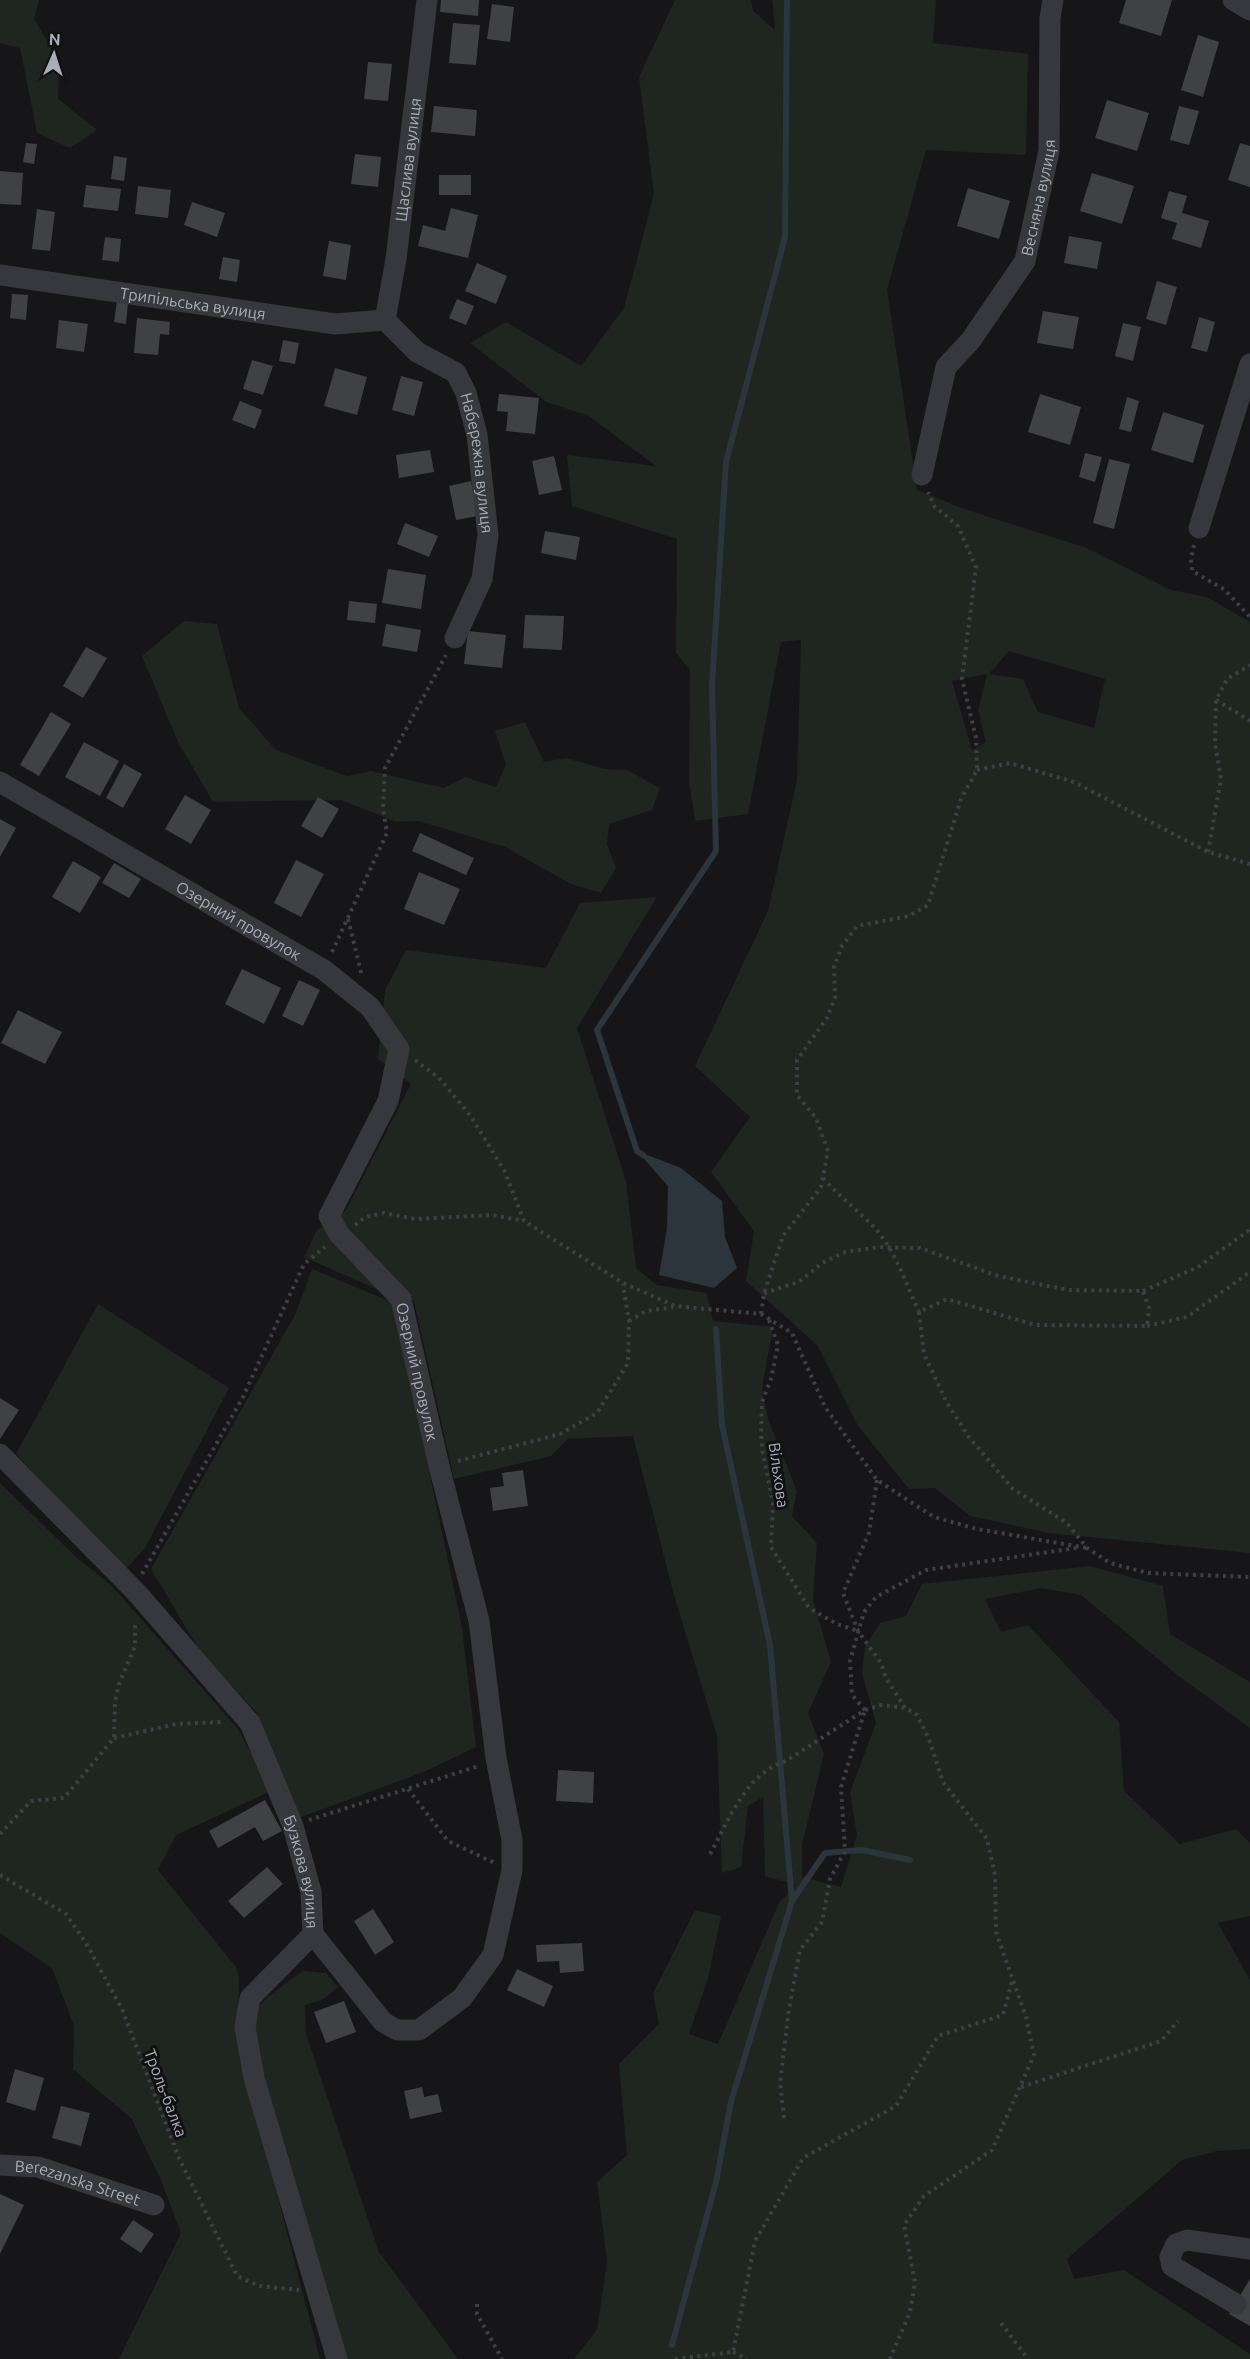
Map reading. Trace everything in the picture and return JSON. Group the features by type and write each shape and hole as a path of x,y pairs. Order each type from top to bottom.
{"street":[{"name":"Щаслива вулиця","path":"385,320 396,259 427,0"},
{"name":"Весняна вулиця","path":"922,475 946,367 970,340 1025,261 1049,151 1050,18 1053,0"},
{"path":"1233,0 1250,10"},
{"name":"Трипільська вулиця","path":"0,275 334,324 385,320"},
{"name":"Набережна вулиця","path":"385,320 417,352 456,373 466,393 477,435 488,535 482,579 455,638"},
{"path":"1199,528 1250,364"},
{"name":"Озерний провулок","path":"0,782 324,970 370,1006 399,1049"},
{"path":"339,1234 329,1216 388,1101 399,1049"},
{"name":"Озерний провулок","path":"313,1934 383,2022 397,2030 419,2030 462,1998 493,1955 512,1870 512,1840 496,1758 479,1621 439,1466 401,1299 339,1234"},
{"name":"Бузкова вулиця","path":"0,1454 136,1592 250,1723 293,1826 311,1892 313,1934 250,1998 245,2027 254,2078 337,2359"},
{"name":"Berezanska Street","path":"0,2165 38,2167 154,2205"},
{"path":"1236,2304 1172,2266 1170,2257 1176,2244 1187,2240 1250,2249"}],"path":[{"path":"761,1314 764,1293 783,1236 821,1187 823,1178 828,1151 816,1118 797,1095 798,1060 827,1018 835,998 834,967 842,946 857,926 909,916 928,905 961,799 977,770 976,738 962,679 976,567 958,526 934,506 922,475"},
{"path":"1199,528 1191,559 1192,571 1225,590 1250,617"},
{"path":"324,970 387,833 383,809 385,768 455,638"},
{"path":"1208,852 1221,779 1215,744 1216,700 1227,679 1250,665"},
{"path":"1216,700 1250,721"},
{"path":"977,770 1010,763 1074,782 1208,852 1250,864"},
{"path":"348,918 370,1006"},
{"path":"399,1049 439,1078 470,1115 504,1170 524,1221"},
{"path":"823,1178 840,1197 875,1228 887,1247 919,1312 924,1354 946,1401 968,1436 1013,1489 1066,1523 1088,1548 1110,1563 1148,1573 1250,1577"},
{"path":"114,1738 115,1702 119,1684 135,1646 136,1592 142,1575 243,1397 304,1264 339,1234 366,1217 384,1213 416,1220 492,1215 524,1221 623,1283 675,1306"},
{"path":"764,1293 799,1281 822,1263 845,1252 887,1247 920,1248 998,1276 1068,1290 1143,1291 1198,1267 1248,1231 1250,1234"},
{"path":"919,1312 947,1299 1035,1325 1147,1326 1187,1317 1250,1272"},
{"path":"439,1466 560,1434 597,1413 628,1362 629,1321 623,1283"},
{"path":"1143,1291 1149,1308 1147,1326"},
{"path":"629,1321 646,1311 675,1306 761,1314 792,1333 825,1407 877,1480 934,1517 977,1529 1038,1538 1080,1548"},
{"name":"Вільхова","path":"769,1319 778,1345 771,1379 762,1402 761,1428 762,1449 773,1503 771,1546 809,1608 837,1624 858,1631"},
{"path":"877,1480 869,1533 843,1593 858,1631 881,1663 886,1677 906,1708 917,1715 943,1782 987,1839 995,1875 996,1932 1026,2017 1034,2055 992,2150 924,2196 904,2225 915,2282 910,2312 890,2359"},
{"path":"865,1710 852,1695 850,1661 864,1611 876,1597 926,1570 1088,1548"},
{"path":"710,1854 749,1786 772,1765 786,1761 865,1710 882,1705 906,1708"},
{"path":"784,2118 780,2083 789,2009 800,1950 822,1922 830,1879 845,1851 841,1787 865,1710"},
{"path":"0,1834 31,1801 64,1798 114,1738 176,1724 250,1723"},
{"path":"293,1826 464,1773 496,1758"},
{"path":"408,1789 448,1841 512,1870"},
{"name":"Троль-балка","path":"0,1875 66,1914 86,1943 122,2009 179,2158 237,2276 259,2286 319,2292"},
{"path":"733,2352 755,2241 803,2158 896,2106 938,2036 1003,2015 1013,1977"},
{"path":"1020,2087 1161,2041 1178,2021"},
{"path":"477,2304 477,2314 502,2359"},
{"path":"1001,2323 1028,2359"},
{"path":"675,2359 733,2352 747,2359"}],"shaded area":[{"path":"0,0 39,0 34,18 59,63 58,99 97,130 70,148 37,133 20,48 0,43"},
{"path":"675,0 751,0 753,11 775,30 772,0 936,0 933,43 1028,54 1026,155 926,150 887,290 917,490 964,509 1084,547 1171,590 1207,597 1250,622 1250,1553 1049,1533 970,1516 935,1488 909,1489 858,1426 818,1346 746,1281 754,1231 711,1172 750,1117 695,1066 768,911 797,780 801,640 781,642 748,814 695,821 689,781 690,670 676,653 677,539 572,506 567,455 656,466 587,415 546,402 470,343 506,322 581,366 624,308 654,194 639,77","holes":["1009,651 1105,679 1094,728 1038,712 1023,679 989,674","987,674 978,710 986,742 972,750 952,681"]},
{"path":"184,621 217,624 239,708 276,750 347,776 371,771 444,788 465,777 496,787 506,765 495,731 525,722 544,762 566,758 604,769 627,770 660,788 652,810 609,824 607,844 616,868 601,893 571,884 505,847 419,821 397,822 341,800 213,802 178,742 142,656"},
{"path":"657,897 577,1028 626,1181 636,1268 657,1285 707,1293 713,1321 773,1327 762,1389 768,1419 797,1491 792,1516 817,1543 813,1600 831,1662 808,1713 824,1754 802,1845 802,1877 841,1887 857,1835 850,1792 876,1723 862,1673 865,1647 880,1623 906,1616 922,1584 1090,1566 1163,1586 1170,1634 1250,1682 1250,1728 1176,1674 1081,1595 1041,1588 985,1599 1001,1632 1028,1625 1119,1722 1124,1791 1180,1844 1236,1829 1250,1843 1250,1916 1218,1923 1250,1980 1250,2149 1217,2151 1182,2160 1067,2259 1074,2279 1124,2270 1250,2354 1250,2359 574,2359 597,2330 607,2261 597,2182 627,2155 619,2064 659,2024 653,1993 695,1910 721,1916 708,1978 689,2034 718,2044 779,1903 796,1885 765,1876 763,1797 748,1806 741,1867 722,1873 717,1736 674,1595 633,1436 568,1439 551,1456 454,1479 414,1301 390,1295 304,1257 317,1230 346,1210 411,1084 378,1059 385,990 406,950 546,968 580,903"},
{"path":"637,1151 681,1168 722,1201 725,1237 737,1268 714,1288 659,1275 667,1228 668,1186"},
{"path":"312,1269 394,1303 462,1628 476,1747 426,1771 296,1819 257,1713 200,1651 151,1569 295,1315"},
{"path":"98,1304 229,1388 145,1548 125,1570 16,1454"},
{"path":"0,1483 76,1557 111,1585 238,1729 271,1791 176,1835 158,1870 236,1967 239,1977 238,2044 320,2359 119,2359 181,2233 161,2180 131,2118 73,2069 74,2026 52,1968 0,1933"},
{"path":"303,1971 326,1973 338,1987 324,1999 305,2005 306,2034 379,2252 458,2359 347,2359 263,2076 255,2036 254,2023 261,2004"}],"building":[{"path":"441,0 479,0 478,16 440,12"},
{"path":"1126,0 1172,0 1161,36 1119,23"},
{"path":"492,4 514,7 510,42 487,39"},
{"path":"453,23 480,25 476,65 449,63"},
{"path":"1198,35 1219,42 1203,97 1181,90"},
{"path":"368,62 392,64 388,101 364,99"},
{"path":"1107,100 1149,113 1137,151 1095,138"},
{"path":"434,106 477,110 475,136 431,132"},
{"path":"1179,106 1199,111 1189,145 1170,140"},
{"path":"26,143 37,144 34,164 23,162"},
{"path":"1240,143 1250,146 1250,187 1228,180"},
{"path":"355,154 381,157 378,187 351,184"},
{"path":"114,156 127,158 124,181 111,179"},
{"path":"0,171 23,173 21,205 0,204"},
{"path":"1092,173 1134,186 1122,224 1080,211"},
{"path":"439,175 471,175 471,195 439,195"},
{"path":"86,185 121,189 118,211 83,207"},
{"path":"138,186 171,190 168,218 135,214"},
{"path":"968,188 1010,201 999,239 957,226"},
{"path":"1169,191 1187,196 1182,213 1209,221 1201,248 1172,239 1177,223 1161,218"},
{"path":"192,202 225,213 217,237 184,225"},
{"path":"451,208 478,215 468,258 418,246 423,225 445,231"},
{"path":"37,209 55,212 50,251 32,249"},
{"path":"1069,236 1102,242 1097,269 1064,263"},
{"path":"105,237 121,239 119,262 102,260"},
{"path":"329,241 351,245 346,280 323,276"},
{"path":"223,257 240,260 237,282 219,279"},
{"path":"477,263 507,276 496,304 465,291"},
{"path":"1157,281 1177,287 1166,325 1146,319"},
{"path":"12,294 28,295 26,320 10,318"},
{"path":"457,299 474,306 466,325 449,318"},
{"path":"117,301 128,302 126,324 114,322"},
{"path":"1043,311 1079,317 1073,349 1037,343"},
{"path":"1199,317 1215,322 1207,352 1191,348"},
{"path":"137,318 170,322 169,335 160,334 158,355 134,353"},
{"path":"59,320 88,324 84,352 56,348"},
{"path":"1123,323 1141,327 1133,361 1115,356"},
{"path":"283,340 299,343 295,364 279,361"},
{"path":"252,360 273,366 263,395 243,389"},
{"path":"335,368 367,377 357,415 324,406"},
{"path":"401,376 423,382 414,416 392,410"},
{"path":"499,394 539,398 535,434 506,431 508,412 497,411"},
{"path":"1040,394 1081,407 1070,445 1028,432"},
{"path":"1127,397 1139,401 1131,432 1119,429"},
{"path":"240,401 262,410 255,429 232,420"},
{"path":"1163,412 1204,425 1193,463 1151,450"},
{"path":"430,450 434,472 399,478 396,455"},
{"path":"1085,453 1102,457 1095,482 1079,477"},
{"path":"554,456 562,490 539,495 532,461"},
{"path":"1109,459 1130,464 1114,529 1093,523"},
{"path":"471,481 478,516 456,520 449,486"},
{"path":"405,523 438,536 429,557 397,544"},
{"path":"545,531 580,537 576,560 541,553"},
{"path":"388,569 426,575 421,609 382,603"},
{"path":"349,601 377,604 375,623 347,620"},
{"path":"525,615 564,616 562,650 523,648"},
{"path":"386,624 421,630 417,652 382,646"},
{"path":"468,631 506,635 502,668 464,664"},
{"path":"86,647 107,658 83,698 63,686"},
{"path":"51,712 71,724 39,776 20,765"},
{"path":"84,742 119,761 100,796 65,777"},
{"path":"124,764 142,774 123,808 106,798"},
{"path":"185,795 211,810 191,844 165,829"},
{"path":"318,797 339,809 322,838 301,826"},
{"path":"0,819 16,828 0,857"},
{"path":"420,833 474,858 466,875 412,851"},
{"path":"296,860 324,874 301,917 274,903"},
{"path":"73,861 101,877 80,913 52,897"},
{"path":"114,863 141,879 129,898 102,883"},
{"path":"419,872 460,889 444,925 404,909"},
{"path":"242,969 281,988 264,1024 225,1004"},
{"path":"299,980 320,990 303,1026 282,1016"},
{"path":"18,1010 62,1032 45,1064 1,1043"},
{"path":"0,1398 19,1410 0,1439"},
{"path":"523,1470 528,1506 493,1511 490,1488 504,1486 502,1473"},
{"path":"558,1770 594,1772 593,1803 556,1801"},
{"path":"265,1800 282,1831 263,1841 255,1827 218,1848 209,1831"},
{"path":"267,1867 283,1884 244,1918 228,1901"},
{"path":"373,1909 394,1942 375,1955 354,1921"},
{"path":"582,1943 584,1971 560,1973 559,1961 537,1962 536,1945"},
{"path":"517,1969 553,1986 544,2007 507,1990"},
{"path":"344,2001 356,2032 326,2043 314,2012"},
{"path":"15,2069 44,2078 35,2111 6,2102"},
{"path":"422,2087 424,2097 438,2094 442,2112 410,2119 404,2091"},
{"path":"61,2106 90,2113 81,2146 52,2138"},
{"path":"0,2194 24,2205 0,2254"},
{"path":"133,2220 154,2234 141,2253 120,2239"},
{"path":"1250,2279 1250,2326 1229,2314"}],"waterway":[{"path":"643,1155 637,1151 597,1030 716,851 712,686 726,462 785,237 787,0"},
{"path":"672,2345 716,2182 731,2102 792,1901 770,1645 722,1425 716,1329"},
{"path":"792,1901 825,1853 862,1850 910,1860"}]}
